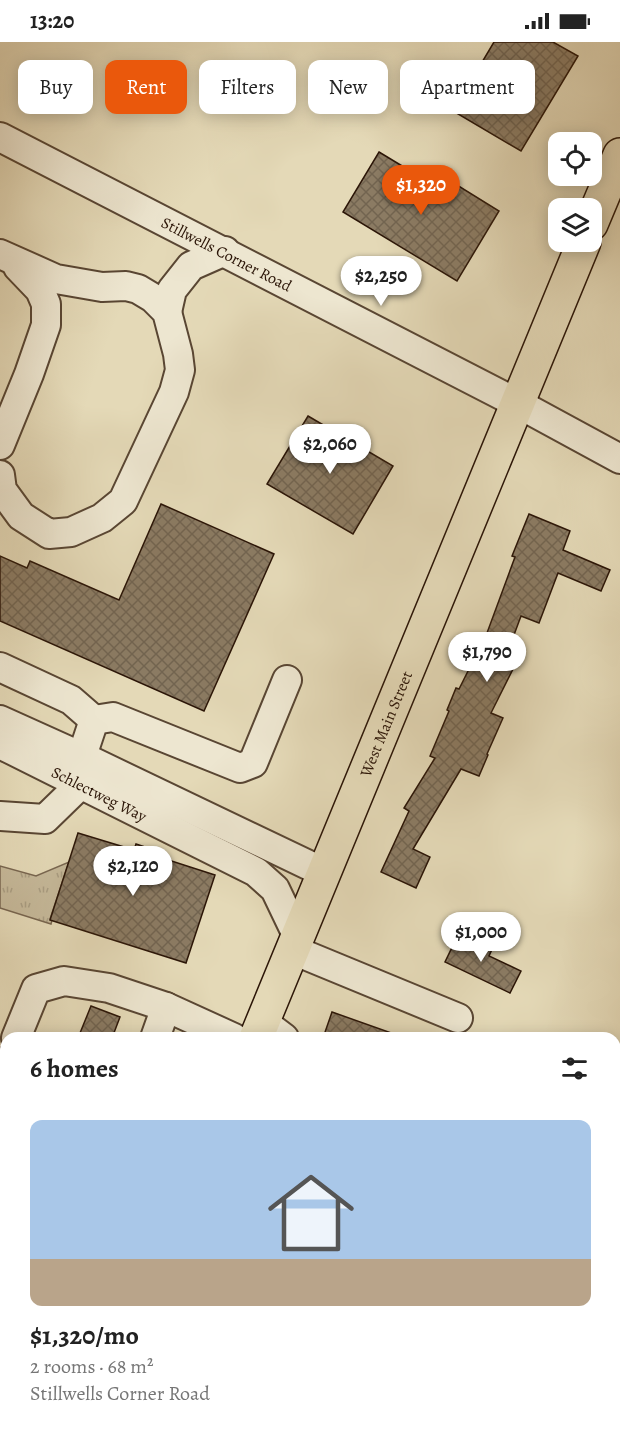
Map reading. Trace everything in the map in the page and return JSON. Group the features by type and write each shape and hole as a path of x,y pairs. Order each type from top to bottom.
{"main road":[{"path":"602,198 620,155"},
{"name":"West Main Street","path":"268,1032 296,944 580,252"}],"street":[{"name":"Stillwells Corner Road","path":"0,137 225,251 620,459"},
{"path":"166,312 172,290 191,266 225,251"},
{"path":"0,475 2,490 21,516 49,534 71,532 102,518 123,501 174,392 180,370 178,354 166,312 153,298 138,288 102,286 56,279 5,257"},
{"path":"0,445 46,325 46,304 40,290 5,257"},
{"path":"0,667 71,700 94,720 113,717 240,768 253,763 287,680"},
{"name":"Schlectweg Way","path":"0,720 85,767 256,872 275,889 296,944"},
{"path":"0,816 45,819 85,767 94,720"},
{"name":"Schlectweg Way","path":"0,744 85,767 325,873"},
{"path":"296,944 458,1018"},
{"path":"18,1032 36,989 64,981 109,988 166,1007 221,1032"},
{"path":"157,1032 166,1007"}],"green space":[{"path":"69,862 50,919 51,924 0,908 0,866 36,876"}],"building":[{"path":"494,42 553,42 578,56 521,151 458,114 535,114 535,60 483,60"},
{"path":"379,152 450,195 457,185 499,211 457,281 343,212"},
{"path":"308,416 393,466 353,534 267,484"},
{"path":"161,504 274,554 204,711 0,621 0,556 27,568 30,561 119,600"},
{"path":"529,514 570,531 563,550 610,570 601,591 558,573 539,623 521,616 504,662 514,667 491,713 503,718 479,776 461,769 413,849 430,857 416,888 381,872 409,811 404,808 435,758 430,756 456,688 459,689 487,633 515,557 512,556"},
{"path":"78,833 134,850 136,844 160,852 159,857 215,875 186,963 50,920"},
{"path":"460,931 493,947 489,956 521,971 510,993 445,962"},
{"path":"91,1006 120,1017 114,1032 80,1032"},
{"path":"332,1012 389,1032 325,1032"}]}
